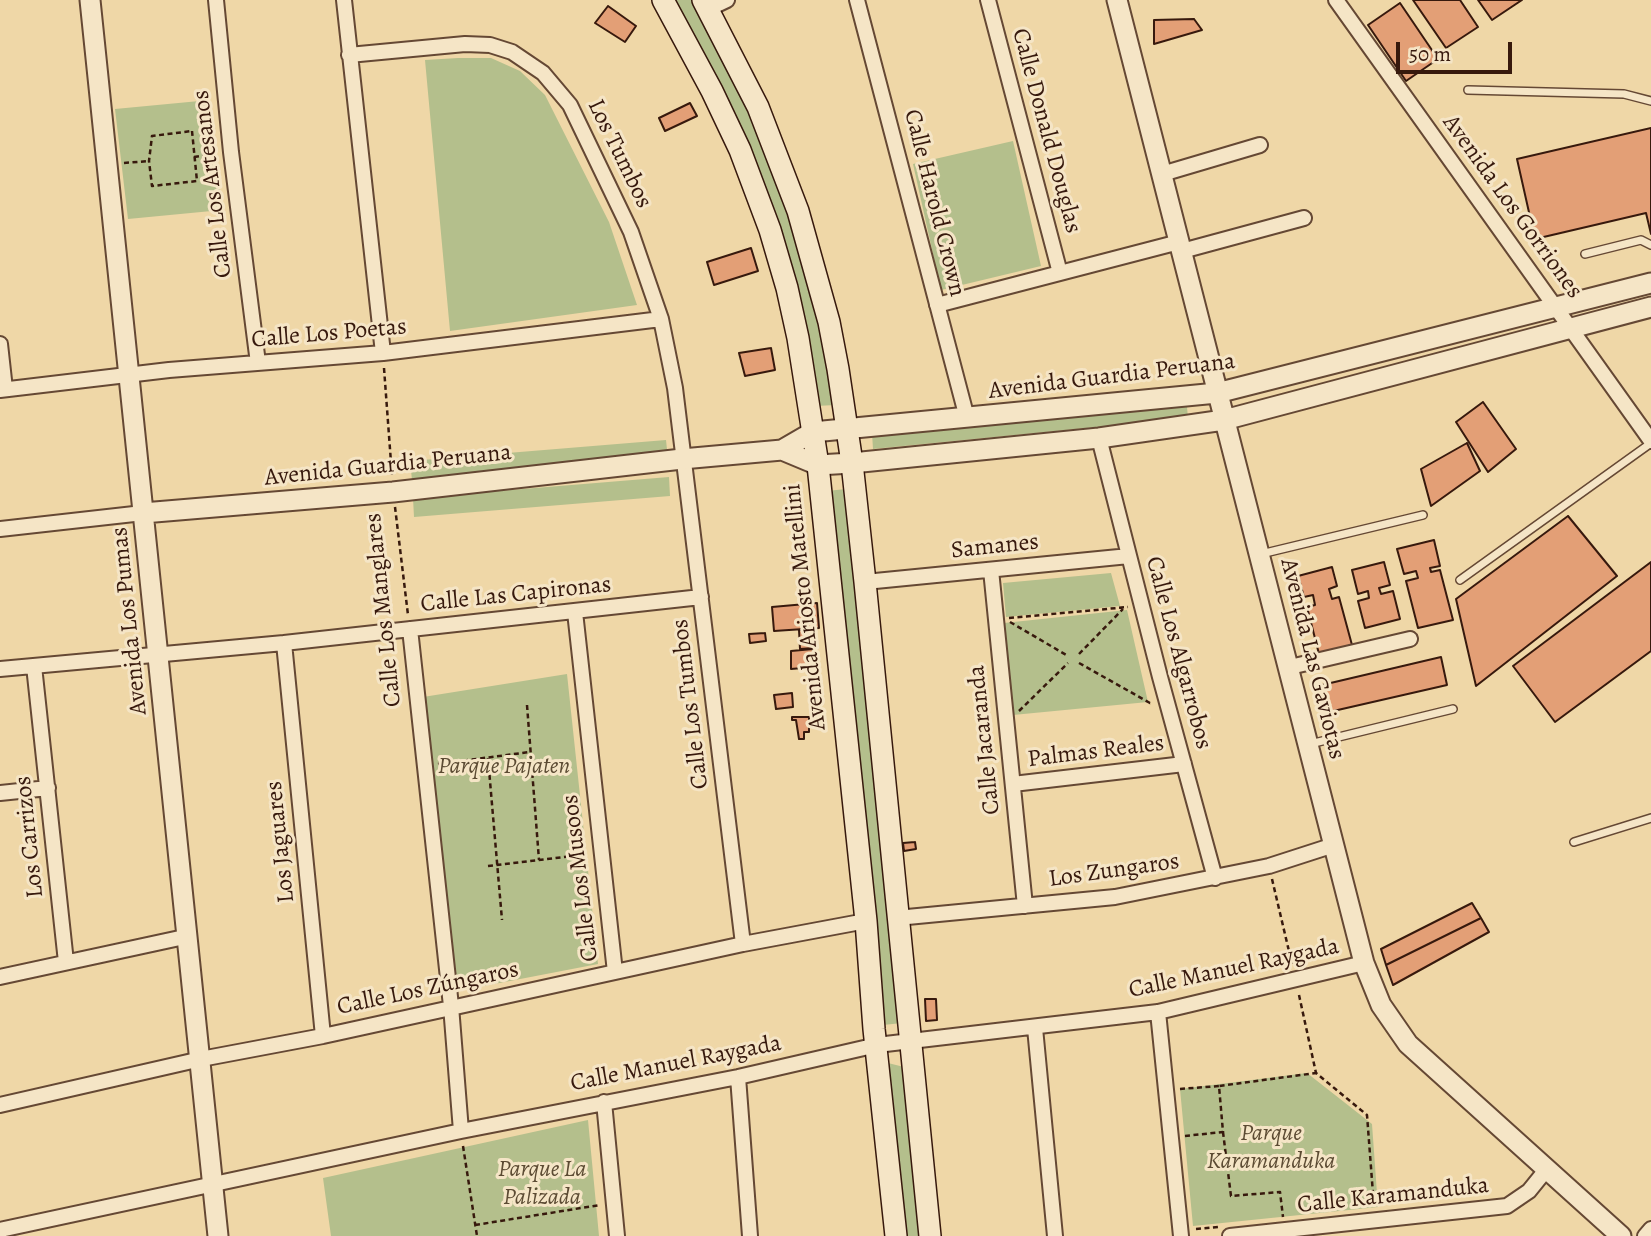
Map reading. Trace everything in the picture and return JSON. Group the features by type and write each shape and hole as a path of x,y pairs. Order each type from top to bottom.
{"main road":[{"path":"653,0 676,25"},
{"name":"Avenida Ariosto Matellini","path":"663,0 740,150 770,230 798,338 818,465 896,1236"},
{"path":"712,3 758,107 798,211 829,322 852,463 930,1236"}],"street":[{"name":"Avenida Los Pumas","path":"90,0 218,1236"},
{"name":"Calle Los Artesanos","path":"216,0 231,152 258,363"},
{"path":"344,0 383,353"},
{"name":"Calle Harold Crown","path":"857,0 967,418"},
{"name":"Calle Donald Douglas","path":"988,0 1060,273"},
{"name":"Avenida Las Gaviotas","path":"1117,0 1364,964 1381,1004 1409,1044 1621,1236"},
{"name":"Avenida Los Gorriones","path":"1336,0 1651,442"},
{"name":"Los Tumbos","path":"349,55 466,44 490,45 512,52 543,73 570,105 631,232 661,319 675,388 682,459"},
{"path":"1162,174 1260,145"},
{"path":"936,305 1060,273 1304,218"},
{"name":"Avenida Guardia Peruana","path":"0,529 143,513 393,492 782,450 813,432 1217,393 1651,283"},
{"name":"Avenida Guardia Peruana","path":"782,450 818,465 852,463 1099,438 1224,420 1651,307"},
{"name":"Calle Los Poetas","path":"2,389 129,374 383,353 661,319"},
{"path":"0,344 2,389"},
{"name":"Calle Los Algarrobos","path":"1099,438 1215,878"},
{"name":"Calle Los Tumbos","path":"682,459 743,944"},
{"name":"Samanes","path":"865,582 1129,556"},
{"name":"Calle Jacaranda","path":"991,570 1025,906"},
{"name":"Calle Las Capironas","path":"0,669 284,643 701,597"},
{"name":"Calle Los Musoos","path":"575,612 615,972"},
{"name":"Calle Los Manglares","path":"410,629 451,1006 461,1131"},
{"path":"1290,667 1410,639"},
{"name":"Los Jaguares","path":"284,643 323,1036"},
{"name":"Los Carrizos","path":"33,666 66,962"},
{"name":"Palmas Reales","path":"1013,784 1184,764"},
{"path":"0,793 48,788"},
{"name":"Los Zungaros","path":"897,918 1115,897 1269,866 1334,845"},
{"name":"Calle Los Zúngaros","path":"0,1105 201,1059 323,1036 743,944 866,921"},
{"path":"0,977 188,936"},
{"name":"Calle Manuel Raygada","path":"0,1230 461,1131 738,1077 877,1045 1157,1012 1364,964"},
{"path":"1157,1012 1171,1137 1186,1233"},
{"path":"1035,1028 1055,1236"},
{"path":"738,1077 750,1236"},
{"path":"604,1102 617,1236"},
{"name":"Calle Karamanduka","path":"1230,1236 1507,1206 1529,1191 1546,1170"},
{"path":"1645,1236 1651,1229"}],"lane":[{"path":"1468,90 1624,94 1651,101"},
{"path":"1585,254 1641,240 1651,245"},
{"path":"1460,580 1651,442"},
{"path":"1261,554 1423,515"},
{"path":"1309,745 1453,709"},
{"path":"1574,842 1651,818"}],"path":[{"path":"192,131 194,157 197,181 152,186 149,160 152,136 192,131"},
{"path":"194,157 231,152"},
{"path":"107,164 149,160"},
{"name":"Calle Los Manglares","path":"383,353 393,492 410,629"},
{"path":"1068,656 1004,618 1142,606"},
{"path":"1079,654 1125,607"},
{"path":"1006,723 1068,663"},
{"path":"1079,663 1150,703 1166,698"},
{"path":"527,705 539,860"},
{"path":"424,766 530,752"},
{"path":"488,758 502,920"},
{"path":"488,866 600,852"},
{"path":"1176,1089 1316,1073 1367,1115 1375,1210"},
{"path":"1219,1086 1231,1196 1280,1192 1284,1220"},
{"path":"461,1131 477,1236"},
{"path":"1171,1137 1223,1132"},
{"path":"475,1225 614,1202"},
{"path":"1186,1233 1218,1227"}],"green space":[{"path":"672,0 694,0 749,105 804,255 836,405 816,406 804,330"},
{"path":"491,58 520,71 545,95 609,222 637,305 450,331 425,60"},
{"path":"210,100 222,210 128,219 115,109"},
{"path":"1013,141 1041,266 941,290 913,164"},
{"path":"1187,407 1188,418 873,449 872,433"},
{"path":"666,440 668,459 412,480 410,461"},
{"path":"669,477 670,496 414,517 413,498"},
{"path":"846,489 902,1023 883,1025 827,491"},
{"path":"1111,573 1120,606 1006,617 1003,583"},
{"path":"1127,610 1148,702 1013,715 1004,623"},
{"name":"Parque Pajaten","path":"567,674 598,964 458,991 423,697"},
{"path":"888,1063 904,1067 922,1236 903,1236"},
{"name":"Parque Karamanduka","path":"1307,1073 1372,1124 1378,1207 1193,1226 1180,1089"},
{"name":"Parque La Palizada","path":"588,1120 599,1236 331,1236 323,1178"}],"building":[{"path":"1413,0 1460,0 1478,27 1446,48"},
{"path":"1478,0 1522,0 1492,20"},
{"path":"1400,3 1438,59 1406,81 1368,25"},
{"path":"608,6 636,26 625,42 595,23"},
{"path":"1194,19 1202,30 1154,44 1154,20"},
{"path":"690,103 697,116 665,131 659,118"},
{"path":"1651,128 1651,234 1646,213 1535,239 1517,159"},
{"path":"751,248 758,271 714,285 707,262"},
{"path":"771,348 775,370 745,376 739,353"},
{"path":"1483,402 1516,449 1488,472 1456,422"},
{"path":"1467,443 1480,471 1431,506 1421,469"},
{"path":"1568,516 1617,576 1476,686 1456,599"},
{"path":"1434,540 1440,566 1430,568 1431,572 1440,570 1453,620 1418,628 1406,581 1418,578 1416,571 1404,574 1397,549"},
{"path":"1384,562 1390,585 1379,588 1381,594 1393,591 1400,619 1365,628 1358,601 1369,598 1368,591 1358,594 1352,570"},
{"path":"1651,562 1651,651 1555,722 1513,666"},
{"path":"1332,567 1337,586 1329,589 1332,599 1339,597 1352,645 1319,654 1307,607 1315,605 1313,595 1304,597 1298,576"},
{"path":"817,603 819,628 774,631 772,607"},
{"path":"799,630 813,630 814,648 800,649"},
{"path":"765,633 766,641 750,643 749,634"},
{"path":"813,649 814,667 791,669 791,651"},
{"path":"1441,657 1447,685 1329,712 1322,685"},
{"path":"792,693 793,707 776,709 774,695"},
{"path":"792,717 809,717 809,732 804,732 804,739 799,739 796,720 792,720"},
{"path":"915,842 916,849 904,851 903,843"},
{"path":"1472,903 1481,918 1386,965 1381,949"},
{"path":"1481,918 1489,932 1393,985 1386,965"},
{"path":"925,999 936,999 937,1020 926,1021"}]}
